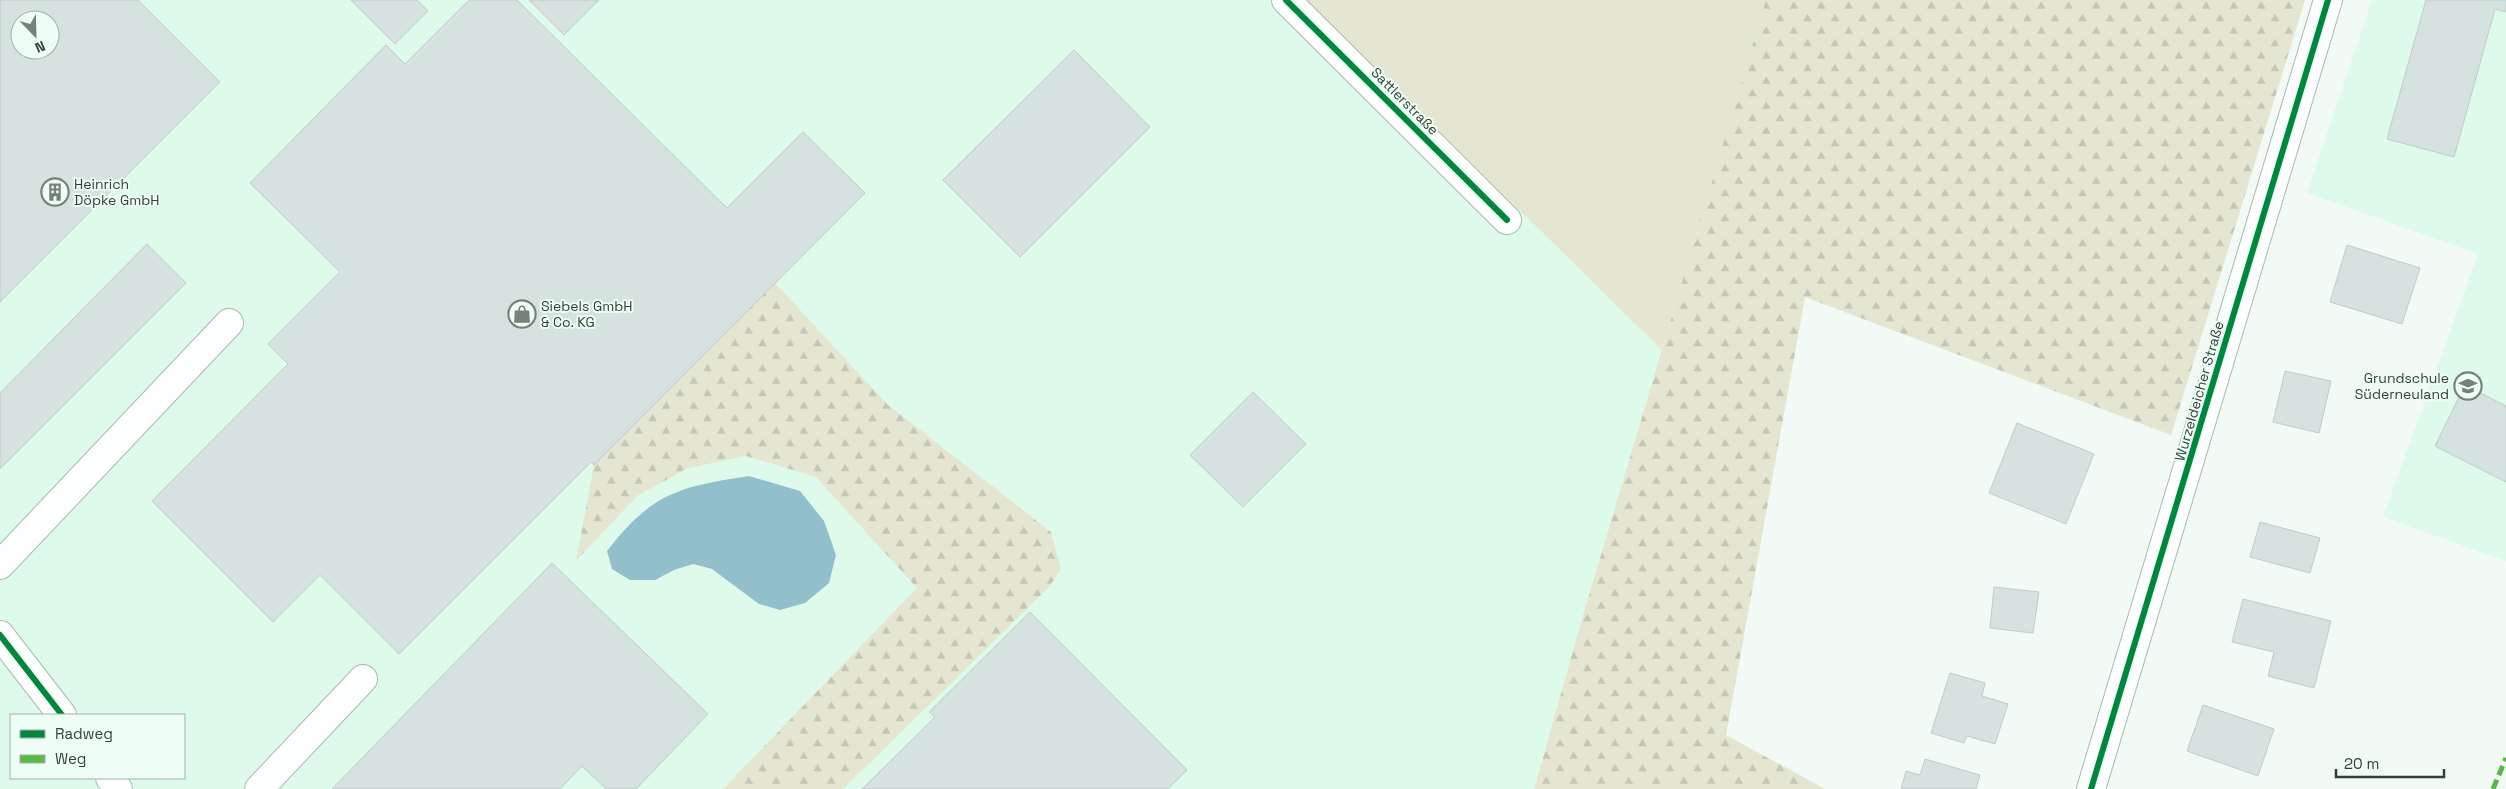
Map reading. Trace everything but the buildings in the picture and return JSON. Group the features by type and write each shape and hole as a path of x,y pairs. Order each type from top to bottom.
{"main road":[{"name":"Sattlerstraße","path":"1286,0 1507,220"},
{"name":"Wurzeldeicher Straße","path":"2091,789 2328,0"},
{"path":"0,565 229,323"},
{"path":"0,635 61,714"},
{"path":"259,789 363,679"}],"shaded area":[{"path":"0,0 2305,0 2171,435 1805,297 1726,735 1545,746 1534,789 0,789"},
{"name":"Grundschule Süderneuland","path":"2372,0 2506,0 2506,561 2383,517 2478,254 2307,193"}],"green space":[{"path":"1306,0 1766,0 1662,350"},
{"path":"1766,0 2305,0 2171,435 1805,297 1726,735 1825,789 1534,789 1582,619"},
{"path":"775,283 888,405 1051,532 1061,569 1049,587 843,789 723,789 917,588 816,477 746,456 688,468 637,496 576,561 594,465"}],"water":[{"path":"749,476 800,491 824,521 836,555 829,583 805,603 780,610 759,604 712,569 693,564 674,570 655,580 630,580 612,569 607,551 638,516 653,505 685,489"}],"marked path":[{"path":"2493,789 2506,758"}],"cycle path":[{"path":"1286,0 1507,220"},
{"path":"2091,789 2328,0"},
{"path":"0,635 61,714"}],"place":[{"name":"Heinrich Döpke GmbH","path":"55,192"},
{"name":"Siebels GmbH & Co. KG","path":"522,314"},
{"name":"Grundschule Süderneuland","path":"2468,386"}]}
